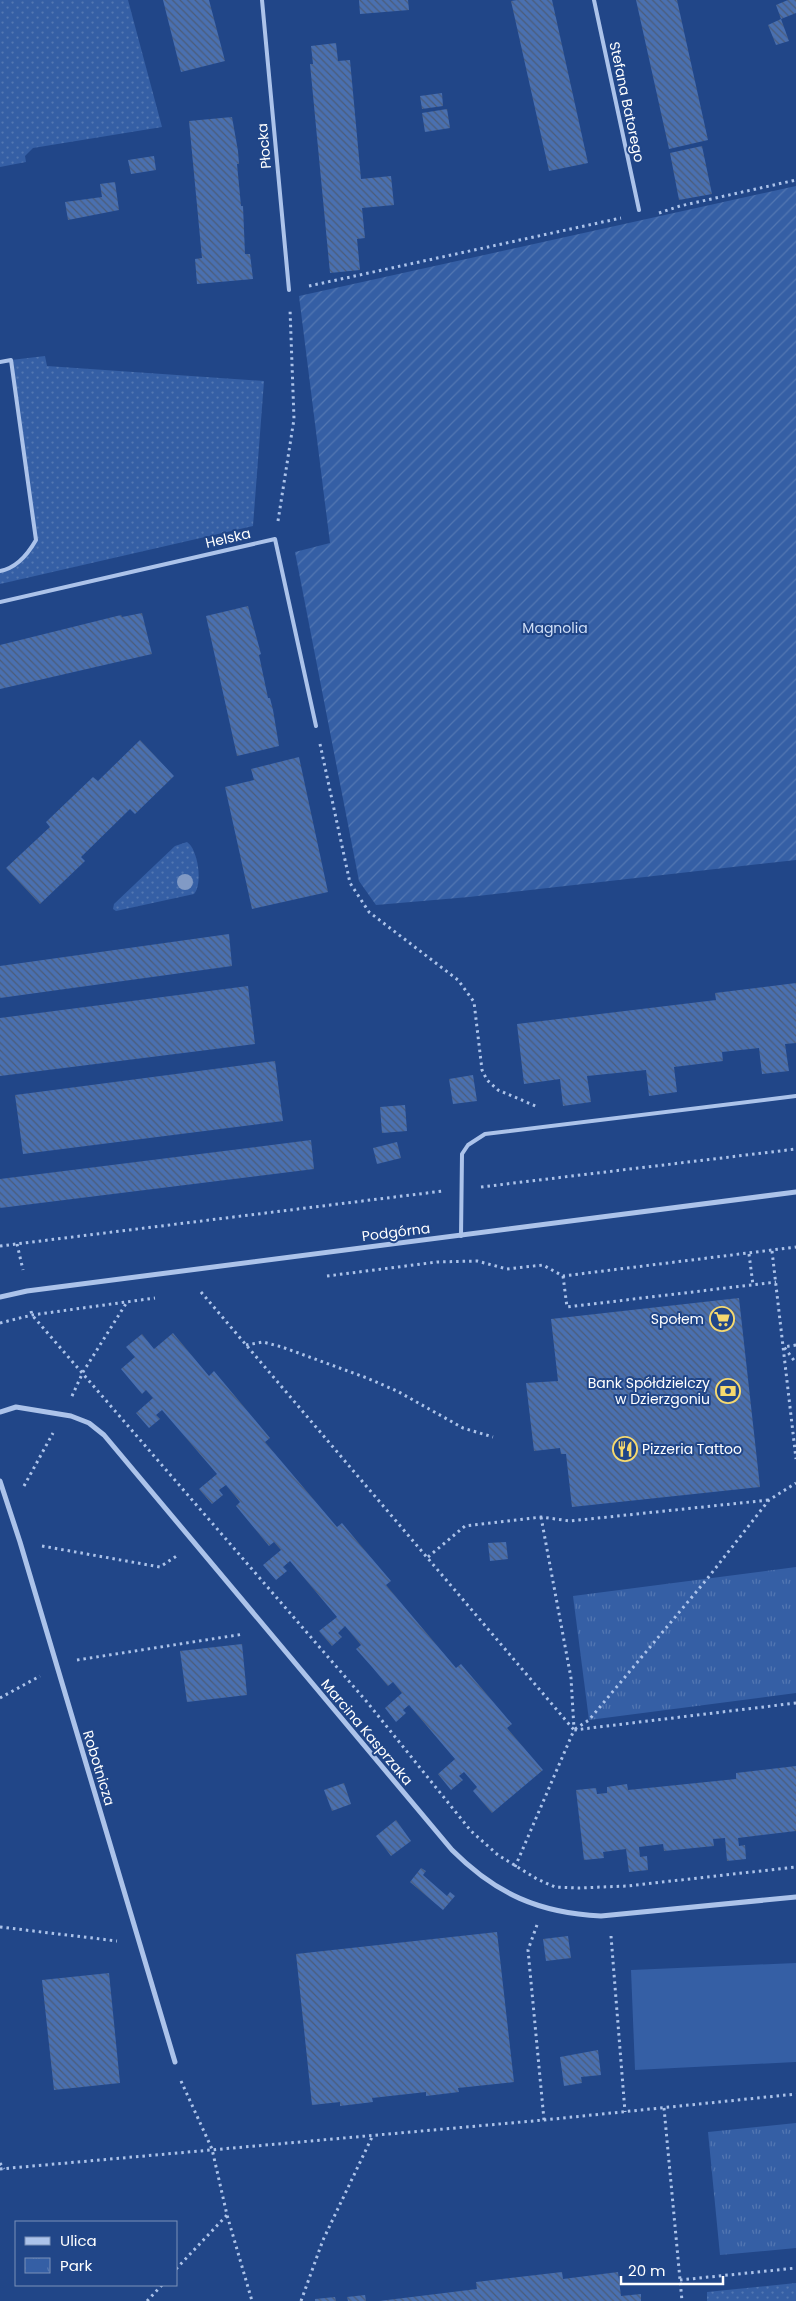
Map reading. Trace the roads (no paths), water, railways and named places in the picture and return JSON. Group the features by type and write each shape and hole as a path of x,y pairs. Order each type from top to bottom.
{"street":[{"name":"Podgórna","path":"0,1297 27,1291 796,1192"},
{"name":"Marcina Kasprzaka","path":"0,1412 16,1407 71,1416 89,1423 104,1436 266,1630 467,1865 507,1892 544,1909 580,1915 610,1915 796,1897"},
{"name":"Robotnicza","path":"0,1481 20,1542 175,2062"}],"lane":[{"name":"Płocka","path":"262,0 289,290"},
{"name":"Stefana Batorego","path":"594,0 639,210"},
{"path":"0,362 11,360 36,540 28,554 16,564 0,571"},
{"name":"Helska","path":"0,602 275,539 316,726"},
{"path":"461,1236 462,1154 468,1145 485,1134 796,1096"}],"place":[{"name":"Społem","path":"722,1319"},
{"name":"Bank Spółdzielczy w Dzierzgoniu","path":"728,1391"},
{"name":"Pizzeria Tattoo","path":"625,1449"}],"park label":[{"name":"Magnolia","path":"555,628"}]}
